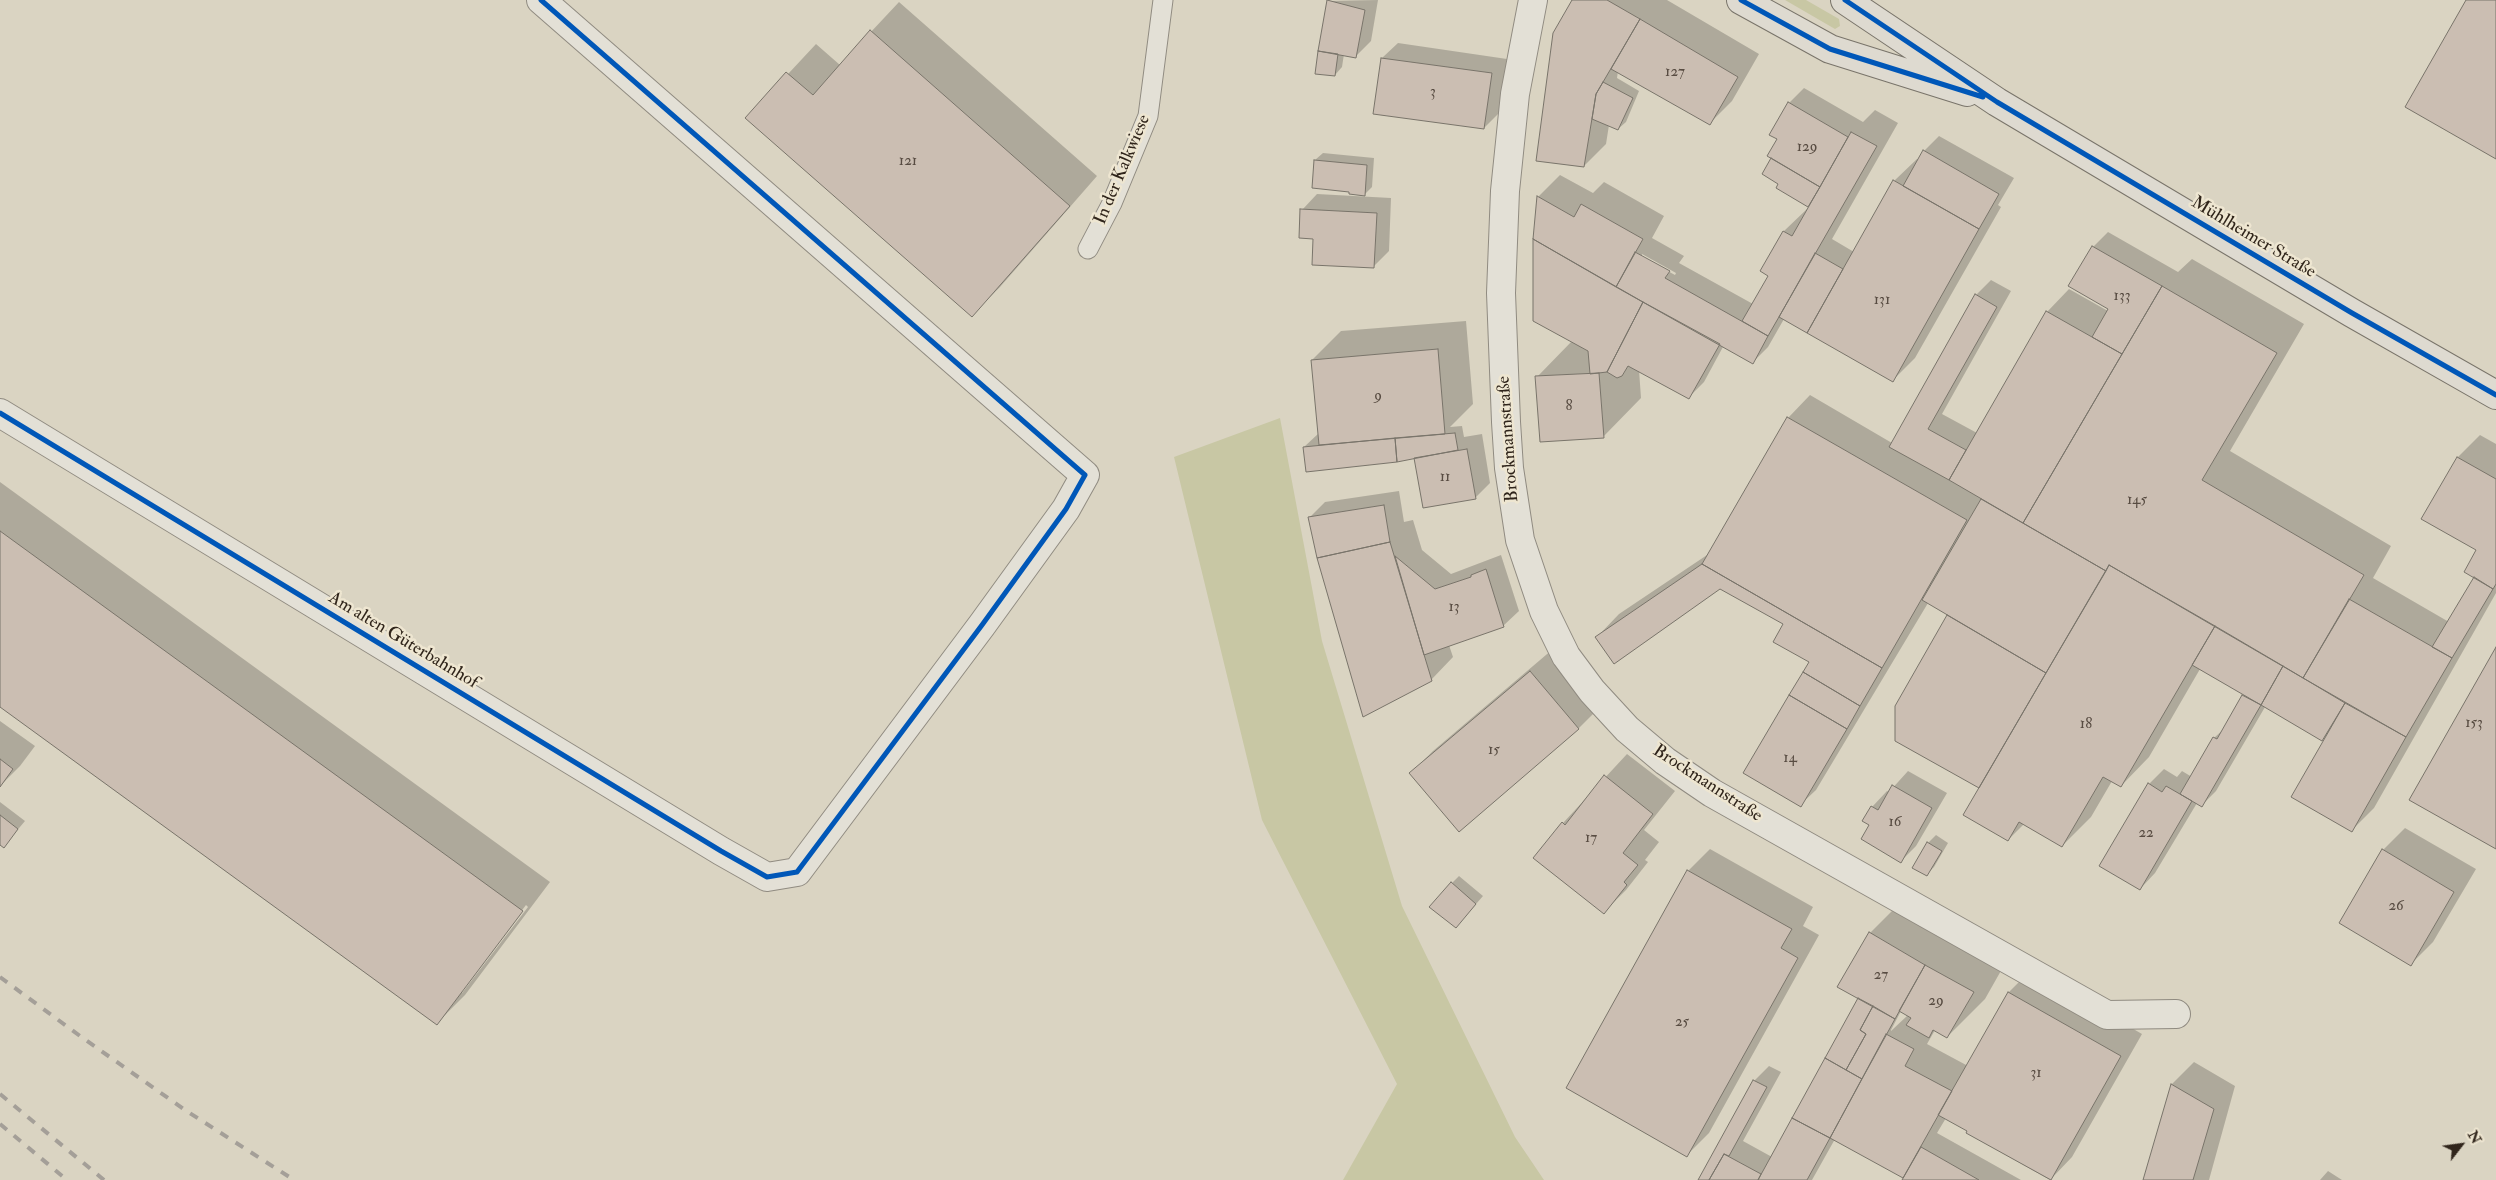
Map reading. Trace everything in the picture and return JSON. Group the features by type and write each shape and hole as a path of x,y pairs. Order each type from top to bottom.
{"main road":[{"name":"Mühlheimer Straße","path":"1741,0 1830,49 1997,102"},
{"name":"Mühlheimer Straße","path":"1845,0 1997,102 2352,313 2496,395"}],"street":[{"name":"Am alten Güterbahnhof","path":"0,413 721,851 767,877 797,872 982,625 1066,509 1086,475 541,0"},
{"name":"Brockmannstraße","path":"1532,0 1514,94 1505,191 1501,293 1506,422 1509,468 1520,540 1544,612 1566,656 1592,691 1626,728 1665,761 1712,793 2108,1015 2176,1014"}],"lane":[{"name":"In der Kalkwiese","path":"1088,249 1112,203 1148,116 1163,0"}],"green space":[{"path":"1785,0 1806,0 1839,19 1840,26 1835,29"},
{"path":"1280,418 1322,641 1402,906 1515,1137 1544,1180 1343,1180 1397,1084 1262,820 1174,457"}],"building":[{"path":"1327,0 1365,10 1356,58 1318,51"},
{"path":"1572,0 1607,0 1640,19 1596,94 1584,167 1536,161 1553,33"},
{"path":"2466,0 2496,0 2496,159 2405,107"},
{"path":"1640,19 1738,77 1710,125 1611,69"},
{"path":"870,30 1070,206 972,317 745,118 786,72 813,95"},
{"path":"1318,51 1338,54 1335,76 1315,74"},
{"path":"1381,58 1492,73 1484,129 1373,114"},
{"path":"1603,82 1633,98 1618,130 1592,119 1596,94"},
{"path":"1788,102 1848,137 1820,187 1767,156 1777,139 1769,135"},
{"path":"1851,132 1877,146 1768,336 1742,321 1768,276 1760,271 1783,231 1792,236"},
{"path":"1923,150 1999,194 1979,229 1903,186"},
{"path":"1771,158 1820,187 1808,207 1776,188 1778,184 1762,174"},
{"path":"1314,160 1367,165 1365,196 1349,194 1349,192 1312,188"},
{"path":"1893,180 1979,229 1893,382 1807,333"},
{"path":"1537,196 1574,217 1581,204 1643,239 1616,287 1533,239"},
{"path":"1300,209 1377,213 1374,268 1312,265 1313,239 1299,238"},
{"path":"1533,239 1643,302 1607,372 1590,374 1588,351 1533,321"},
{"path":"2092,246 2162,286 2122,354 2092,337 2108,309 2068,286"},
{"path":"1635,252 1670,271 1665,278 1768,336 1753,364 1616,287"},
{"path":"1815,253 1843,269 1807,333 1779,317"},
{"path":"2162,286 2277,353 2202,480 2364,575 2303,678 2109,565 2106,571 2023,523"},
{"path":"1975,294 1997,307 1928,429 1966,450 1949,480 1889,447"},
{"path":"1643,302 1720,344 1689,399 1628,366 1622,376 1617,378 1607,372"},
{"path":"2046,311 2122,354 2023,523 1949,480"},
{"path":"1438,349 1445,434 1319,445 1311,360"},
{"path":"1599,373 1604,438 1540,442 1535,376"},
{"path":"1787,417 1967,520 1882,668 1702,564"},
{"path":"1455,433 1458,450 1397,462 1395,438"},
{"path":"1395,438 1397,462 1306,472 1303,447"},
{"path":"1467,449 1476,499 1423,508 1414,458"},
{"path":"2457,457 2496,479 2496,584 2493,589 2464,572 2476,550 2421,519"},
{"path":"1981,499 2106,571 2046,673 1922,600"},
{"path":"1384,505 1390,542 1317,558 1308,517"},
{"path":"0,531 523,911 437,1025 0,707"},
{"path":"1390,542 1432,681 1363,717 1317,558"},
{"path":"1395,556 1435,589 1471,577 1471,575 1486,569 1504,627 1424,655"},
{"path":"1702,564 1882,668 1860,706 1803,672 1809,662 1773,642 1783,624 1720,589 1614,664 1595,637"},
{"path":"2109,565 2215,626 2121,787 2103,777 2062,847 2019,822 2008,841 1963,815"},
{"path":"2474,577 2493,589 2452,658 2432,647"},
{"path":"2349,599 2452,658 2406,737 2303,678"},
{"path":"1947,615 2046,673 1979,788 1895,741 1895,706"},
{"path":"2215,626 2283,666 2261,705 2192,665"},
{"path":"2496,647 2496,849 2409,800"},
{"path":"2283,666 2345,703 2322,741 2261,705"},
{"path":"1530,671 1579,729 1459,832 1409,773"},
{"path":"1803,672 1860,706 1847,729 1789,695"},
{"path":"1789,695 1847,729 1801,807 1743,773"},
{"path":"2242,695 2261,705 2202,807 2180,794 2213,737 2217,739"},
{"path":"2345,703 2406,737 2352,832 2291,797"},
{"path":"0,759 13,769 0,787"},
{"path":"1604,775 1653,814 1623,853 1638,865 1624,882 1627,885 1604,914 1533,858 1562,822 1565,825"},
{"path":"2148,783 2162,792 2166,786 2192,801 2140,890 2099,866"},
{"path":"1892,785 1932,808 1901,863 1861,839 1869,825 1862,821 1871,806 1878,810"},
{"path":"0,815 18,829 4,848 0,845"},
{"path":"1927,842 1942,851 1927,876 1912,868"},
{"path":"2382,849 2454,892 2411,966 2339,923"},
{"path":"1687,870 1792,929 1781,948 1798,958 1687,1157 1566,1088"},
{"path":"1451,882 1476,904 1456,928 1429,907"},
{"path":"1869,932 1925,965 1895,1019 1837,987"},
{"path":"1925,965 1974,992 1947,1038 1933,1030 1929,1038 1906,1025 1911,1018 1899,1011"},
{"path":"2008,992 2121,1056 2051,1180 1966,1133 1967,1131 1938,1115"},
{"path":"1858,998 1873,1006 1860,1030 1866,1034 1846,1070 1825,1058"},
{"path":"1873,1006 1895,1019 1862,1079 1846,1070 1866,1034 1860,1030"},
{"path":"1886,1034 1914,1049 1905,1066 1952,1091 1903,1178 1830,1138"},
{"path":"1825,1058 1862,1079 1830,1138 1792,1118"},
{"path":"1753,1080 1767,1087 1729,1156 1724,1154 1709,1180 1698,1180"},
{"path":"2171,1084 2214,1109 2193,1180 2143,1180"},
{"path":"1792,1118 1830,1138 1807,1180 1758,1180"},
{"path":"1921,1147 1979,1180 1902,1180"},
{"path":"1724,1154 1761,1174 1758,1180 1709,1180"}],"railway":[{"path":"0,977 185,1110 294,1180"},
{"path":"0,1094 104,1180"},
{"path":"0,1124 67,1180"}],"cycle path":[{"path":"0,413 721,851 767,877 797,872 982,625 1066,509 1085,475 541,0"},
{"path":"1741,0 1830,49 1983,97"},
{"path":"1845,0 1997,102 2352,313 2496,395"}]}
